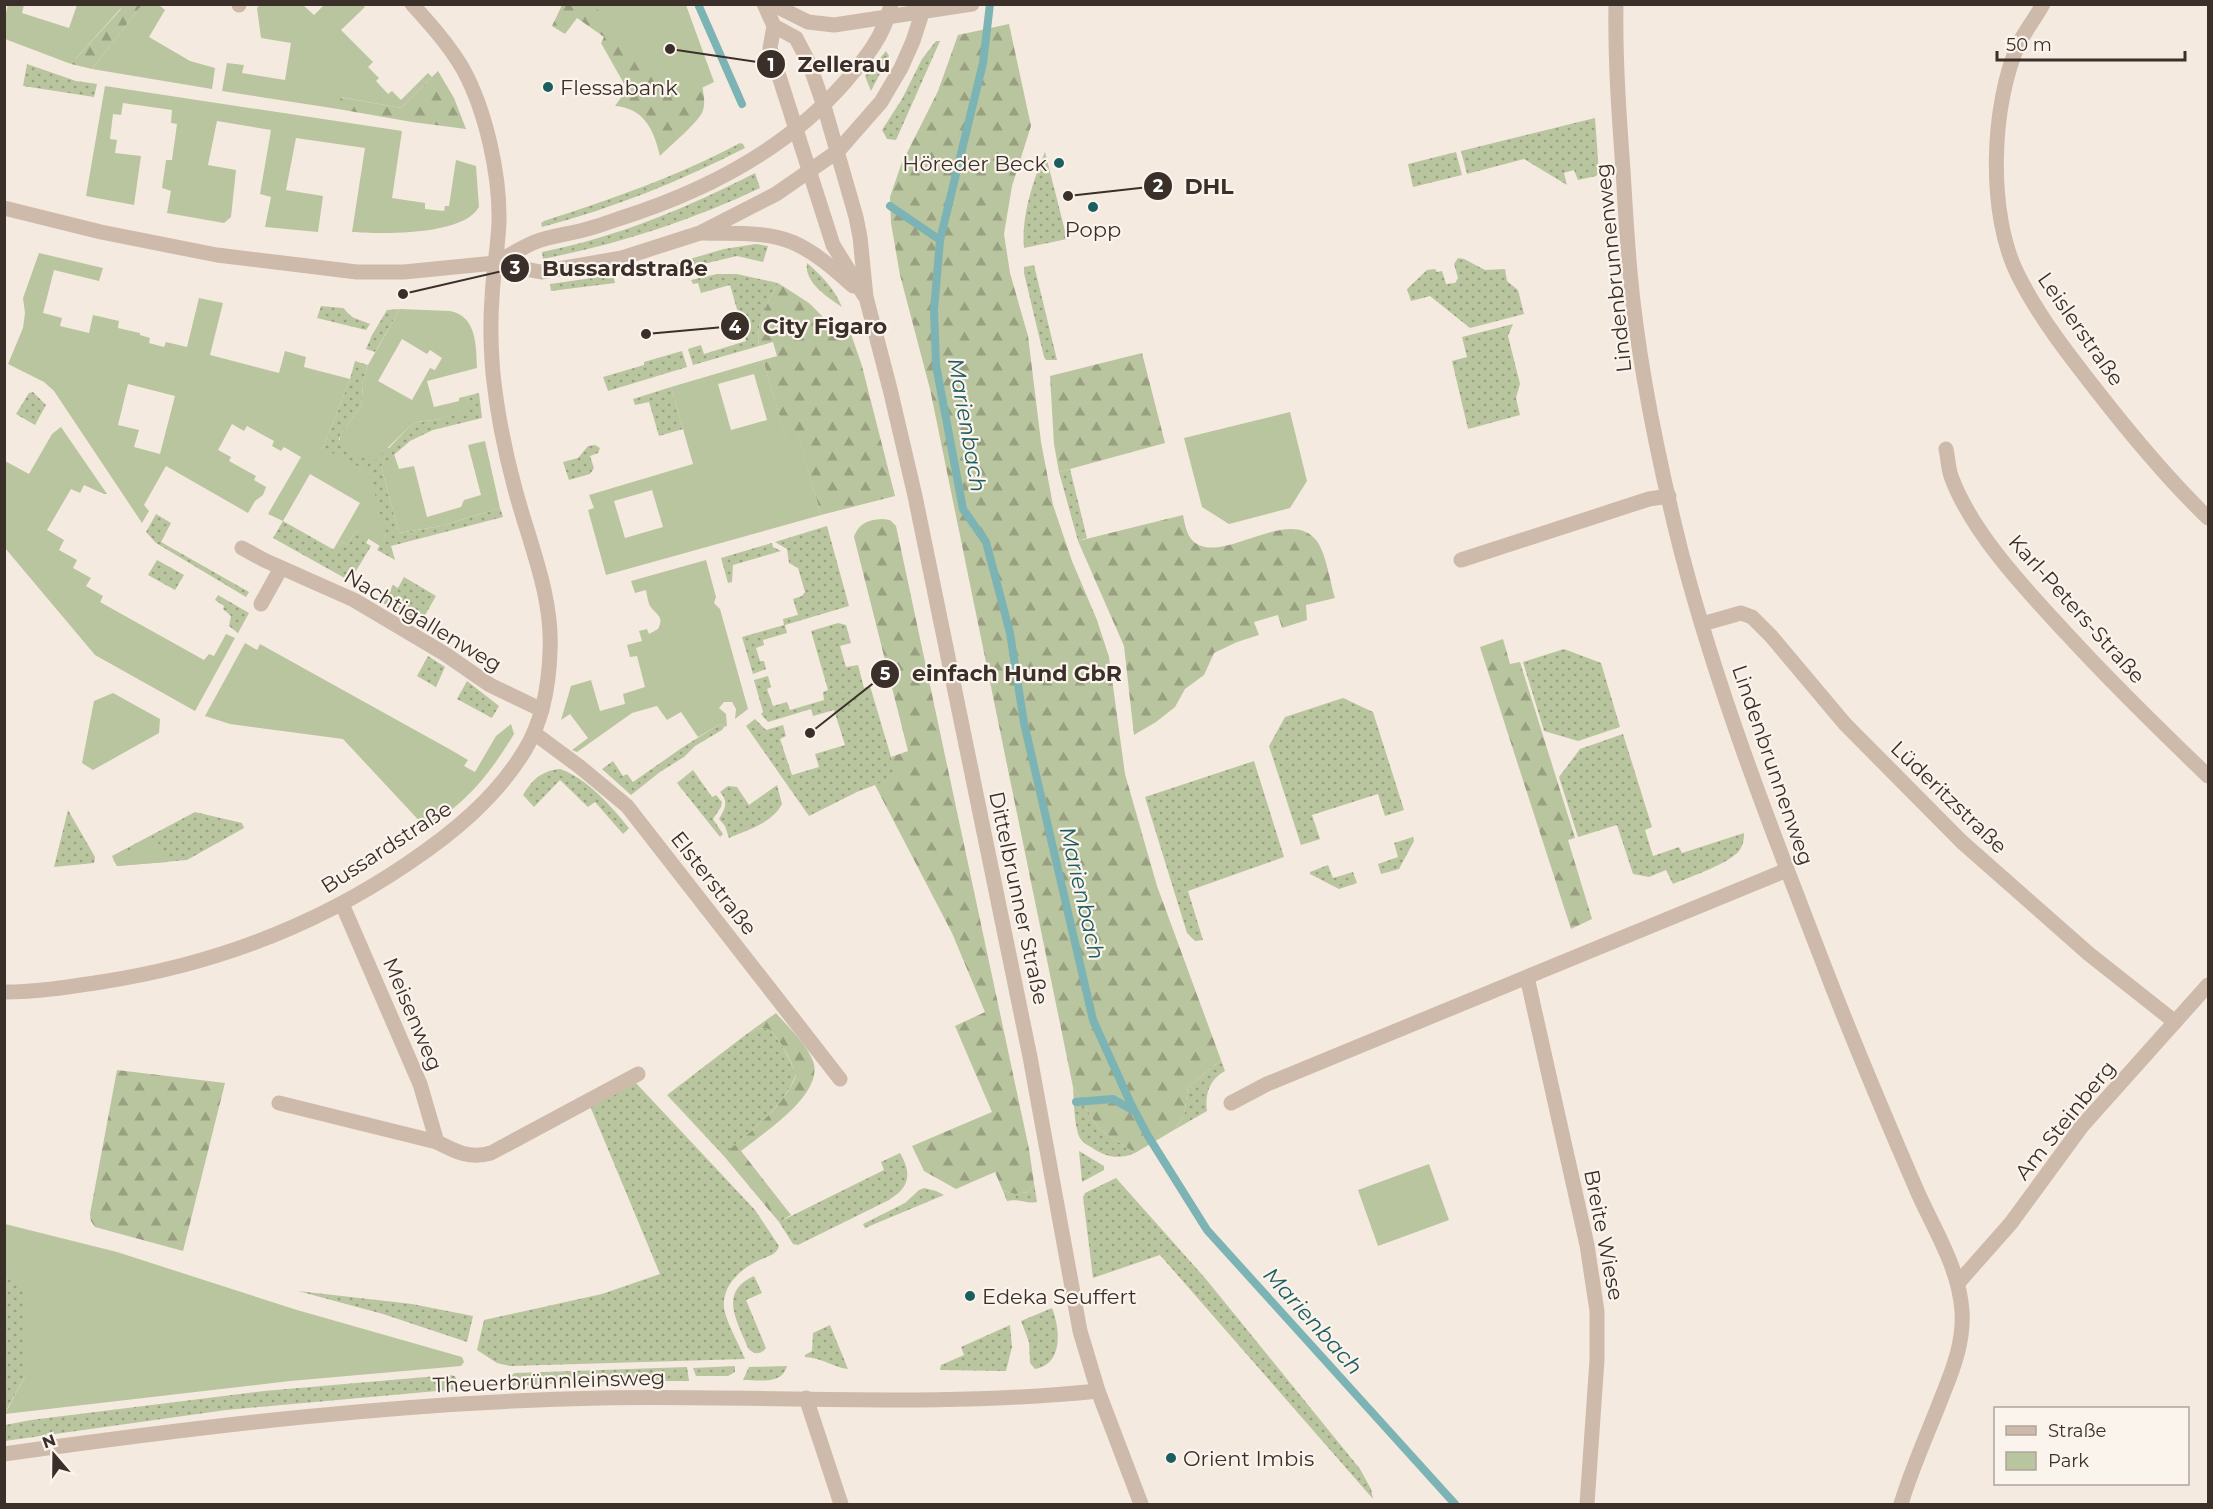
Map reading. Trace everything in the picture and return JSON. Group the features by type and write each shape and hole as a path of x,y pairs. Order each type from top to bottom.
{"street":[{"name":"Bussardstraße","path":"4,992 28,992 84,985 181,967 224,955 270,938 342,904 429,849 474,814 502,783 534,733 542,710 549,674 551,647 543,589 514,486 494,376 491,302 499,221 493,160 489,138 472,87 450,49 412,4"},
{"name":"Dittelbrunner Straße","path":"764,4 774,26 770,48 833,245 866,297"},
{"path":"772,4 799,18 822,25 834,25 890,10 968,5"},
{"name":"Lindenbrunnenweg","path":"1616,4 1620,137 1630,274 1640,347 1681,550 1702,624 1765,813 1852,1037 1958,1283 1963,1328 1957,1357 1901,1504"},
{"name":"Leislerstraße","path":"2043,4 2020,43 2002,93 1998,129 1998,194 2005,242 2017,273 2044,320 2106,402 2177,487 2208,518"},
{"path":"4,208 101,232 217,255 357,272 404,272 495,263 541,272 622,258 700,233 776,194 838,151 881,102 901,68 925,8"},
{"path":"495,263 536,241 586,230 621,219 700,188 761,156 824,106 878,40 890,10"},
{"name":"Dittelbrunner Straße","path":"774,26 796,38 809,63 838,151 860,237 866,297 891,389 915,496 1030,1057 1080,1331 1098,1391 1141,1504"},
{"path":"700,233 758,235 791,242 830,266 866,297"},
{"name":"Karl-Peters-Straße","path":"1946,449 1951,475 1973,521 2002,561 2086,655 2152,723 2208,776"},
{"path":"1461,560 1649,499 1669,496"},
{"name":"Nachtigallenweg","path":"242,548 354,600 445,654 490,685 542,710"},
{"path":"261,604 281,568"},
{"name":"Lüderitzstraße","path":"1702,624 1741,613 1752,617 1845,723 1962,842 2089,954 2175,1022"},
{"name":"Elsterstraße","path":"534,733 627,806 840,1079"},
{"path":"1231,1103 1267,1084 1787,870"},
{"name":"Meisenweg","path":"342,904 420,1084 437,1142"},
{"name":"Breite Wiese","path":"1527,976 1587,1245 1597,1311 1597,1360 1587,1504"},
{"name":"Am Steinberg","path":"1958,1283 2011,1223 2082,1126 2208,985"},
{"path":"279,1103 437,1142 467,1156 479,1156 491,1153 638,1074"},
{"name":"Theuerbrünnleinsweg","path":"4,1454 272,1419 491,1401 604,1398 973,1400 1098,1391"},
{"path":"806,1398 841,1504"}],"green space":[{"path":"260,4 303,5 314,15 324,5 362,5 365,7 341,30 373,62 368,67 379,78 376,81 388,94 392,91 401,100 428,73 432,77 401,108 341,97 338,109 222,91 227,63 244,65 242,73 285,80 291,43 261,38 257,8"},
{"path":"8,5 24,5 22,13 69,28 77,5 117,5 121,8 71,64 5,39 5,16"},
{"path":"117,5 142,5 92,69 71,64 121,9"},
{"path":"142,5 159,5 165,10 149,37 190,61 215,68 212,89 92,69"},
{"path":"562,5 668,5 699,75 704,103 699,118 660,156 655,138 646,122 633,111 615,106 627,89 601,43 604,37 577,18 565,34 552,26"},
{"path":"593,5 686,5 714,82 685,96"},
{"path":"1009,24 1031,126 1012,186 1004,234 1010,273 1028,336 1041,442 1053,505 1109,657 1125,774 1157,886 1221,1060 1188,1087 1184,1116 1174,1130 1135,1153 1099,1129 1073,1087 930,389 900,275 891,223 890,197 901,165 938,91 958,35"},
{"path":"936,41 940,41 896,140 887,139 882,130 902,99 922,59"},
{"path":"886,51 889,56 871,91 865,76"},
{"path":"27,64 76,81 97,84 94,97 23,86"},
{"path":"438,71 454,98 466,129 338,109 340,97 401,108"},
{"path":"105,86 402,131 392,198 425,203 425,209 444,211 445,206 449,206 456,160 476,166 479,207 470,216 439,228 401,233 352,232 365,148 296,138 286,190 323,196 318,232 265,227 271,197 260,194 271,130 217,121 208,165 236,170 231,217 224,223 167,213 171,191 162,188 166,160 172,160 177,124 171,123 172,110 123,103 121,115 113,114 110,139 117,140 115,153 141,156 134,205 86,196"},
{"path":"1595,118 1599,173 1596,176 1578,180 1574,170 1564,173 1567,185 1524,159 1467,174 1461,151"},
{"path":"740,143 745,148 670,183 620,203 542,227 541,223 544,221 644,186"},
{"path":"1045,152 1067,239 1024,248 1026,211"},
{"path":"1456,152 1462,175 1413,187 1408,164"},
{"path":"755,173 760,188 708,211 626,239 543,259 542,252 570,246 651,220"},
{"path":"756,244 768,246 763,262 737,256 657,275 656,269 724,249"},
{"path":"39,253 103,268 99,281 54,270 43,313 62,318 60,326 89,333 93,315 119,321 118,328 140,333 150,338 149,343 164,347 166,342 187,347 199,298 223,303 210,355 279,373 285,351 306,357 304,367 350,379 323,448 369,472 386,535 380,546 356,531 347,545 342,542 336,552 333,550 360,503 310,474 283,521 268,514 301,457 284,447 281,451 272,446 274,441 247,426 244,431 232,424 218,450 231,457 229,461 256,476 254,480 266,487 263,495 255,501 248,513 166,466 144,505 149,511 142,523 54,391 44,382 8,364 23,328 25,313 23,298","holes":["128,384 175,396 160,454 134,447 139,430 118,425"]},
{"path":"1458,258 1485,270 1505,269 1507,281 1518,290 1524,314 1470,328 1430,296 1411,301 1407,289 1427,270 1442,271 1446,284 1455,283 1458,278 1454,264"},
{"path":"807,263 827,283 842,307 813,283 807,270"},
{"path":"1034,265 1057,360 1046,360 1044,357 1024,273 1024,267"},
{"path":"717,274 737,274 778,283 761,321 759,346 693,365 688,349 701,345 704,354 746,341 730,285 701,293 698,283 693,284 691,280"},
{"path":"613,275 615,283 551,291 550,284"},
{"path":"778,283 809,303 837,331 851,334 862,366 895,496 821,515 798,435 786,438 763,360 777,356 773,342 759,346 761,321"},
{"path":"321,306 343,308 352,317 370,324 366,330 317,318"},
{"path":"400,309 375,352 366,349 387,310"},
{"path":"400,309 450,311 459,314 470,325 473,333 477,368 427,381 434,407 459,401 459,398 467,396 471,408 441,419 417,422 373,462 346,449 340,441 340,435 361,406 362,384 368,365","holes":["402,339 427,354 430,350 442,358 435,370 430,368 412,400 378,381"]},
{"path":"1513,324 1508,336 1520,384 1516,398 1520,415 1468,429 1452,361 1467,357 1462,337"},
{"path":"682,351 687,367 608,391 603,377"},
{"path":"1142,353 1165,443 1059,472 1054,444 1050,376"},
{"path":"763,360 786,437 798,434 821,515 606,575 588,510 594,508 589,495 693,464 671,387","holes":["754,374 767,420 731,430 718,384","652,490 663,527 625,538 614,501"]},
{"path":"355,361 368,365 362,384 363,397 361,406 340,435 339,440 389,448 417,422 441,419 470,407 467,396 479,393 482,418 433,430 410,441 381,466 399,533 441,526 500,508 503,517 391,546 395,560 377,550 386,535 323,448"},
{"path":"671,387 683,429 659,436 649,402 635,405 633,399"},
{"path":"33,392 46,405 35,425 16,414 29,393"},
{"path":"1290,412 1307,481 1290,508 1229,524 1202,507 1184,438"},
{"path":"61,427 107,494 84,485 80,493 71,489 47,530 64,540 59,550 77,560 73,568 91,578 86,586 103,596 100,602 204,660 209,654 214,656 226,634 235,638 195,711 95,655 5,548 5,461 29,474 52,434"},
{"path":"485,441 500,508 441,526 399,533 381,466 394,454 399,469 414,466 427,517 461,507 464,500 481,495 468,445"},
{"path":"595,445 600,448 598,453 590,456 594,468 590,474 569,480 563,462 578,458 588,446"},
{"path":"1070,469 1087,538 1078,541 1059,472"},
{"path":"156,514 171,523 161,542 249,592 246,597 156,543 146,532"},
{"path":"1183,515 1186,529 1193,541 1205,547 1220,547 1288,529 1304,531 1319,545 1335,598 1306,605 1307,620 1282,628 1278,615 1254,622 1259,635 1214,653 1204,675 1185,689 1175,707 1134,735 1124,646 1078,541"},
{"path":"882,519 890,520 896,526 1029,1149 1034,1183 1029,1192 1015,1194 1003,1191 995,1172 956,1189 924,1171 912,1146 992,1112 955,1026 985,1012 952,933 875,785 896,777 891,757 908,751 854,537 865,523"},
{"path":"283,521 336,551 342,542 347,545 356,531 369,538 366,543 371,546 350,581 273,538"},
{"path":"827,526 849,606 785,625 787,633 763,640 764,645 756,648 760,661 764,661 766,669 753,674 742,637 784,625 783,619 798,615 793,599 802,596 805,592 798,568 789,563 787,549 775,542"},
{"path":"772,543 773,547 781,551 733,565 732,582 728,583 721,558"},
{"path":"157,560 184,575 175,590 148,575"},
{"path":"706,560 716,597 714,603 720,609 748,709 735,719 736,709 732,702 724,702 719,708 726,714 727,726 720,724 698,737 681,712 667,720 657,706 632,713 577,752 572,750 588,738 570,714 561,720 571,686 591,680 600,711 625,704 623,694 645,687 637,656 630,657 627,645 642,641 639,631 647,629 649,634 658,629 661,621 650,606 646,590 635,593 631,581"},
{"path":"404,577 436,596 420,624 383,603 393,585 398,588"},
{"path":"218,595 249,613 238,633 229,626 231,616 223,609 224,606 215,600"},
{"path":"838,623 846,625 851,643 840,646 846,667 858,665 864,688 870,686 897,777 859,791 809,816 746,726 755,719 766,730 783,725 786,736 780,739 792,775 819,767 815,754 845,745 834,710 813,716 811,709 768,722 761,714 763,712 754,680 768,676 771,687 767,689 773,706 787,702 790,710 824,700 823,692 828,690 811,631"},
{"path":"1503,639 1510,664 1520,662 1575,838 1568,840 1592,919 1571,929 1480,647"},
{"path":"245,643 257,650 260,644 451,750 468,760 464,766 475,772 496,736 511,724 514,734 476,787 452,809 425,827 343,739 230,724 205,716"},
{"path":"1564,649 1601,663 1620,727 1578,741 1544,731 1523,662"},
{"path":"428,656 445,667 436,687 417,676"},
{"path":"467,681 499,706 492,718 457,699"},
{"path":"113,693 160,719 159,733 93,770 82,763 94,701"},
{"path":"1343,698 1373,712 1404,810 1385,816 1378,794 1312,815 1320,839 1301,845 1269,746 1285,717"},
{"path":"720,724 724,727 722,730 695,746 684,757 631,795 602,769 613,761 623,776 627,774 633,782"},
{"path":"1623,734 1652,827 1645,830 1653,856 1679,847 1682,853 1744,833 1743,843 1734,856 1673,884 1666,870 1649,877 1633,874 1617,825 1578,837 1559,777 1580,749"},
{"path":"1254,761 1284,857 1188,891 1203,940 1195,941 1187,933 1145,797"},
{"path":"560,769 589,786 629,828 623,834 595,802 588,807 560,780 534,807 523,795 526,790 542,774"},
{"path":"693,770 712,797 716,795 722,802 713,819 723,834 720,837 677,783"},
{"path":"777,785 782,804 777,811 759,825 729,838 725,826 719,819 725,806 720,792 728,786 737,787 749,805"},
{"path":"68,810 95,857 94,863 54,867"},
{"path":"195,812 242,823 244,828 187,860 117,866 112,856"},
{"path":"155,837 168,862 117,866 113,859"},
{"path":"1413,837 1414,841 1399,869 1381,874 1378,864 1398,857 1394,843"},
{"path":"1328,865 1333,878 1353,872 1357,883 1339,889 1310,874"},
{"path":"776,1013 806,1048 813,1061 814,1074 810,1086 790,1112 741,1151 791,1215 779,1222 723,1155 774,1109 796,1076 785,1051 769,1029 759,1028 748,1033"},
{"path":"759,1028 769,1029 774,1034 785,1050 796,1075 774,1109 723,1155 667,1095 748,1033"},
{"path":"1221,1060 1225,1071 1209,1088 1207,1111 1174,1130 1184,1116 1188,1087"},
{"path":"117,1070 225,1083 183,1251 95,1227 91,1221 90,1214"},
{"path":"635,1082 755,1210 779,1246 772,1254 755,1262 735,1277 726,1291 725,1312 745,1359 510,1366 497,1363 477,1350 484,1320 602,1294 660,1274 590,1106"},
{"path":"1073,1087 1099,1129 1135,1153 1112,1156 1101,1153 1082,1141 1077,1127"},
{"path":"1079,1151 1104,1166 1104,1170 1082,1182"},
{"path":"900,1153 906,1167 907,1180 896,1195 798,1245 793,1244 779,1222 884,1170 881,1162"},
{"path":"1429,1164 1449,1220 1378,1246 1358,1190"},
{"path":"1116,1178 1205,1278 1360,1469 1371,1489 1373,1499 1160,1255 1093,1278 1083,1197 1085,1193"},
{"path":"1034,1183 1037,1202 1007,1201 1003,1191 1015,1194 1029,1192"},
{"path":"924,1188 944,1195 865,1228 863,1224 905,1203"},
{"path":"5,1224 117,1252 297,1310 462,1357 464,1362 461,1366 290,1381 5,1414 25,1376 25,1284 5,1278"},
{"path":"754,1276 762,1293 746,1300 766,1348 757,1353 748,1348 733,1308 736,1290"},
{"path":"5,1278 25,1283 25,1376 5,1413"},
{"path":"298,1291 412,1304 473,1316 467,1342 383,1314"},
{"path":"1052,1308 1058,1335 1055,1353 1044,1366 1035,1369 1030,1363 1029,1342 1021,1321"},
{"path":"830,1325 848,1369 805,1357 812,1351 813,1333"},
{"path":"1010,1325 1012,1347 1006,1371 940,1370 941,1365 964,1355 961,1347"},
{"path":"735,1366 735,1372 728,1376 696,1376 693,1368"},
{"path":"787,1366 784,1372 775,1379 743,1380 749,1367"},
{"path":"687,1367 689,1381 617,1381 507,1386 506,1378 515,1373"},
{"path":"455,1376 459,1389 226,1410 5,1441 5,1425 31,1420 264,1391"}],"waterway":[{"name":"Marienbach","path":"698,4 742,104"},
{"path":"940,240 983,63 990,4"},
{"name":"Marienbach","path":"890,206 940,240 934,310 936,365 963,509 986,542 1010,633 1024,723 1093,1020 1148,1136 1207,1230 1455,1504"},
{"path":"1076,1102 1113,1099 1134,1111"}],"place":[{"name":"Zellerau","path":"670,49"},
{"name":"Flessabank","path":"548,87"},
{"name":"Höreder Beck","path":"1059,163"},
{"name":"DHL","path":"1068,196"},
{"name":"Popp","path":"1093,207"},
{"name":"Bussardstraße","path":"403,294"},
{"name":"City Figaro","path":"646,334"},
{"name":"einfach Hund GbR","path":"810,733"},
{"name":"Edeka Seuffert","path":"970,1296"},
{"name":"Orient Imbis","path":"1171,1458"}]}
